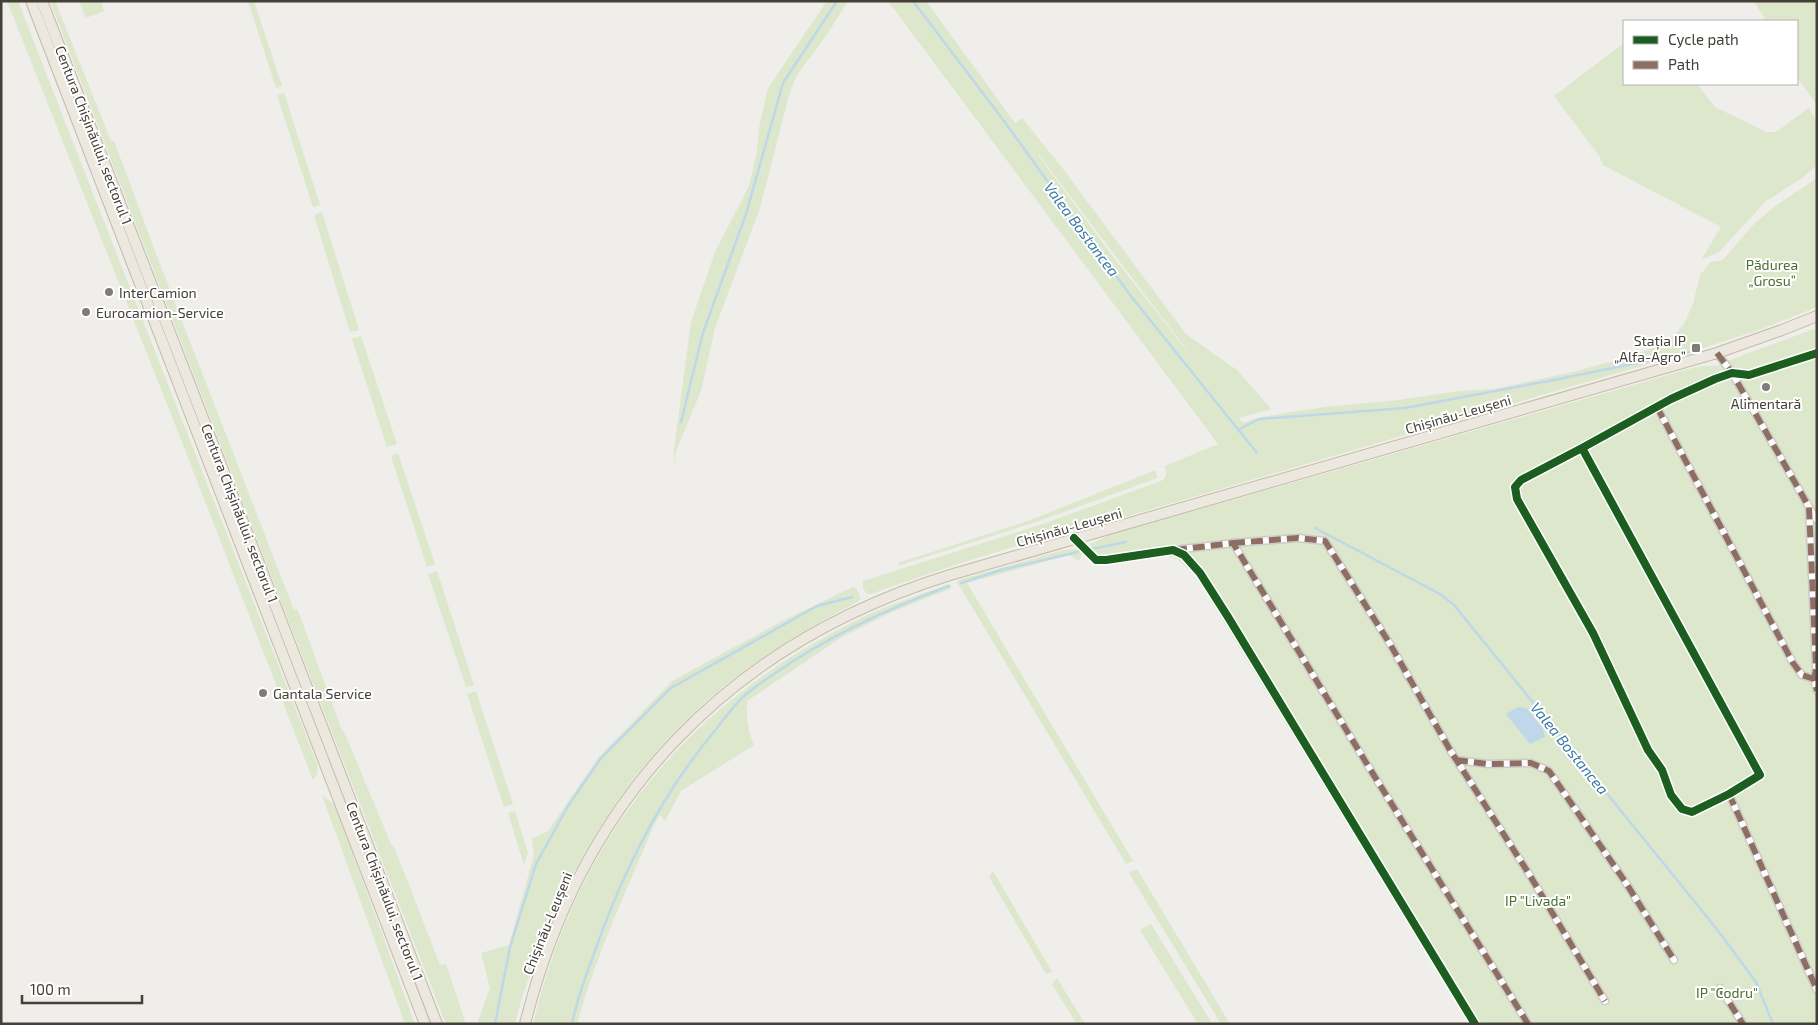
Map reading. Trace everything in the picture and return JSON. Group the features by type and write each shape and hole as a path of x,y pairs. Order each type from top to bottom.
{"highway":[{"name":"Centura Chișinăului, sectorul 1","path":"31,1 425,1024"},
{"name":"Centura Chișinăului, sectorul 1","path":"42,1 437,1024"},
{"name":"Chișinău-Leușeni","path":"525,1024 541,966 563,908 598,841 643,777 667,749 709,707 771,660 837,621 875,602 930,581 1717,353 1817,316"}],"street":[{"path":"1717,353 1732,373 1817,520"},
{"path":"1582,448 1760,775 1692,812 1682,809 1671,795 1662,770 1648,750 1594,633 1517,499 1515,487 1521,480 1671,399 1732,373 1749,375 1817,353"},
{"path":"1658,407 1793,663 1802,674 1814,679"},
{"path":"1808,507 1816,669 1814,679 1817,691"},
{"path":"1074,538 1096,560 1233,543 1298,538 1325,541 1390,644 1456,760 1529,874 1605,1001"},
{"path":"1233,543 1528,1024"},
{"path":"1173,550 1184,555 1200,573 1475,1024"},
{"path":"1456,760 1488,764 1531,763 1549,771 1626,883 1674,960"},
{"path":"1728,794 1817,990"},
{"path":"1720,988 1743,1024"}],"green space":[{"path":"7,1 18,1 318,766 317,774 313,780 180,437"},
{"path":"50,1 55,1 111,141 114,141 294,610 297,609 300,616 341,728 391,844 395,849 440,965 446,964 466,1024 446,1024"},
{"path":"79,1 101,1 104,11 86,18"},
{"path":"248,1 254,1 282,86 276,88"},
{"path":"827,1 848,1 828,33 797,75 789,95 760,208 715,328 701,391 676,451 674,465 674,449 691,322 715,252 749,186 768,88"},
{"name":"Pădurea „Grosu”","path":"888,1 926,1 1015,123 1022,118 1060,165 1186,334 1237,370 1271,409 1239,418 1243,423 1257,418 1324,407 1399,400 1459,391 1494,389 1573,372 1631,356 1663,344 1674,336 1684,324 1693,304 1700,275 1711,262 1723,260 1752,226 1774,207 1817,178 1817,307 1759,330 1700,349 961,563 871,594 867,594 863,588 863,581 1043,524 1161,481 1166,475 1165,466 1218,444","holes":["1039,155 1208,378 1111,254"]},
{"path":"1754,1 1817,1 1817,105 1798,78 1798,20 1765,20"},
{"path":"1623,44 1623,85 1698,85 1715,107 1766,132 1776,132 1809,108 1817,122 1817,165 1802,178 1765,202 1719,252 1701,260 1721,227 1603,165 1600,157 1554,96"},
{"path":"284,93 320,205 313,207 277,95"},
{"path":"322,212 359,330 350,332 314,215"},
{"path":"1817,328 1817,1024 1469,1024 1195,575 1177,559 1169,556 1164,548 1104,556 1094,553 1091,550 1090,544 1110,535 1696,367 1728,363 1727,361"},
{"path":"361,336 397,444 387,447 352,339"},
{"path":"398,453 435,564 427,567 391,456"},
{"path":"1156,470 1157,478 1039,521 900,565 898,563 1028,521"},
{"path":"1079,549 1082,554 1079,561 1069,555 967,583 1133,861 1126,864 957,582 958,580 1064,550"},
{"path":"437,571 474,685 466,687 428,574"},
{"path":"949,584 952,588 892,612 842,637 747,701 748,723 754,745 681,791 665,821 660,815 623,897 593,972 577,1024 533,1024 552,958 578,896 609,839 646,787 688,739 737,696 791,657 863,617"},
{"path":"853,587 856,588 861,599 859,601 767,654 720,689 687,718 658,750 630,783 605,818 563,894 533,967 515,1024 477,1024 490,988 481,953 509,945 534,855 532,839 548,831 598,758 672,681 784,620"},
{"path":"476,691 513,804 504,807 467,694"},
{"path":"322,795 335,805 415,1024 405,1024"},
{"path":"515,811 528,853 524,865 508,813"},
{"path":"1137,869 1230,1024 1221,1024 1129,873"},
{"path":"993,871 1052,972 1046,974 989,877"},
{"path":"1151,924 1211,1022 1198,1024 1140,930"},
{"path":"1057,978 1085,1024 1077,1024 1052,984"}],"water":[{"path":"1518,707 1527,708 1543,729 1545,737 1530,744 1506,714"}],"waterway":[{"path":"681,422 703,333 746,214 783,83 837,1"},
{"name":"Valea Bostancea","path":"913,1 1004,121 1130,295 1257,453"},
{"path":"1238,430 1259,419 1405,408 1690,352"},
{"name":"Valea Bostancea","path":"1315,528 1440,594 1454,605 1716,928 1756,982 1773,1024"},
{"path":"1092,549 1126,542"},
{"path":"961,583 1001,570 1078,552"},
{"path":"572,1024 583,986 607,919 646,833 679,779 733,707 755,687 815,647 858,624 949,586"},
{"path":"495,1024 510,947 536,864 568,806 601,758 671,688 817,606 852,597"}],"marked path":[{"path":"1717,353 1732,373 1809,507 1816,669 1814,679 1817,691"},
{"path":"1657,407 1793,663 1802,675 1814,679"},
{"path":"1233,543 1298,538 1325,541 1390,644 1450,750 1529,874 1605,1001"},
{"path":"1175,550 1233,543 1528,1024"},
{"path":"1456,760 1488,764 1531,763 1549,771 1626,883 1674,960"},
{"path":"1729,794 1817,990"},
{"path":"1720,988 1743,1024"}],"cycle path":[{"path":"1582,448 1760,775 1729,794 1692,812 1682,809 1671,795 1662,770 1648,750 1593,633 1517,499 1515,487 1521,480 1671,399 1715,379 1732,373 1749,375 1817,353"},
{"path":"1074,538 1096,560 1173,550 1184,555 1200,573 1475,1024"}],"place":[{"name":"InterCamion","path":"109,292"},
{"name":"Eurocamion-Service","path":"86,312"},
{"name":"Stația IP „Alfa-Agro”","path":"1696,348"},
{"name":"Alimentară","path":"1766,387"},
{"name":"Gantala Service","path":"263,693"}],"park label":[{"name":"IP \"Livada\"","path":"1538,900"},
{"name":"IP \"Codru\"","path":"1727,992"}]}
